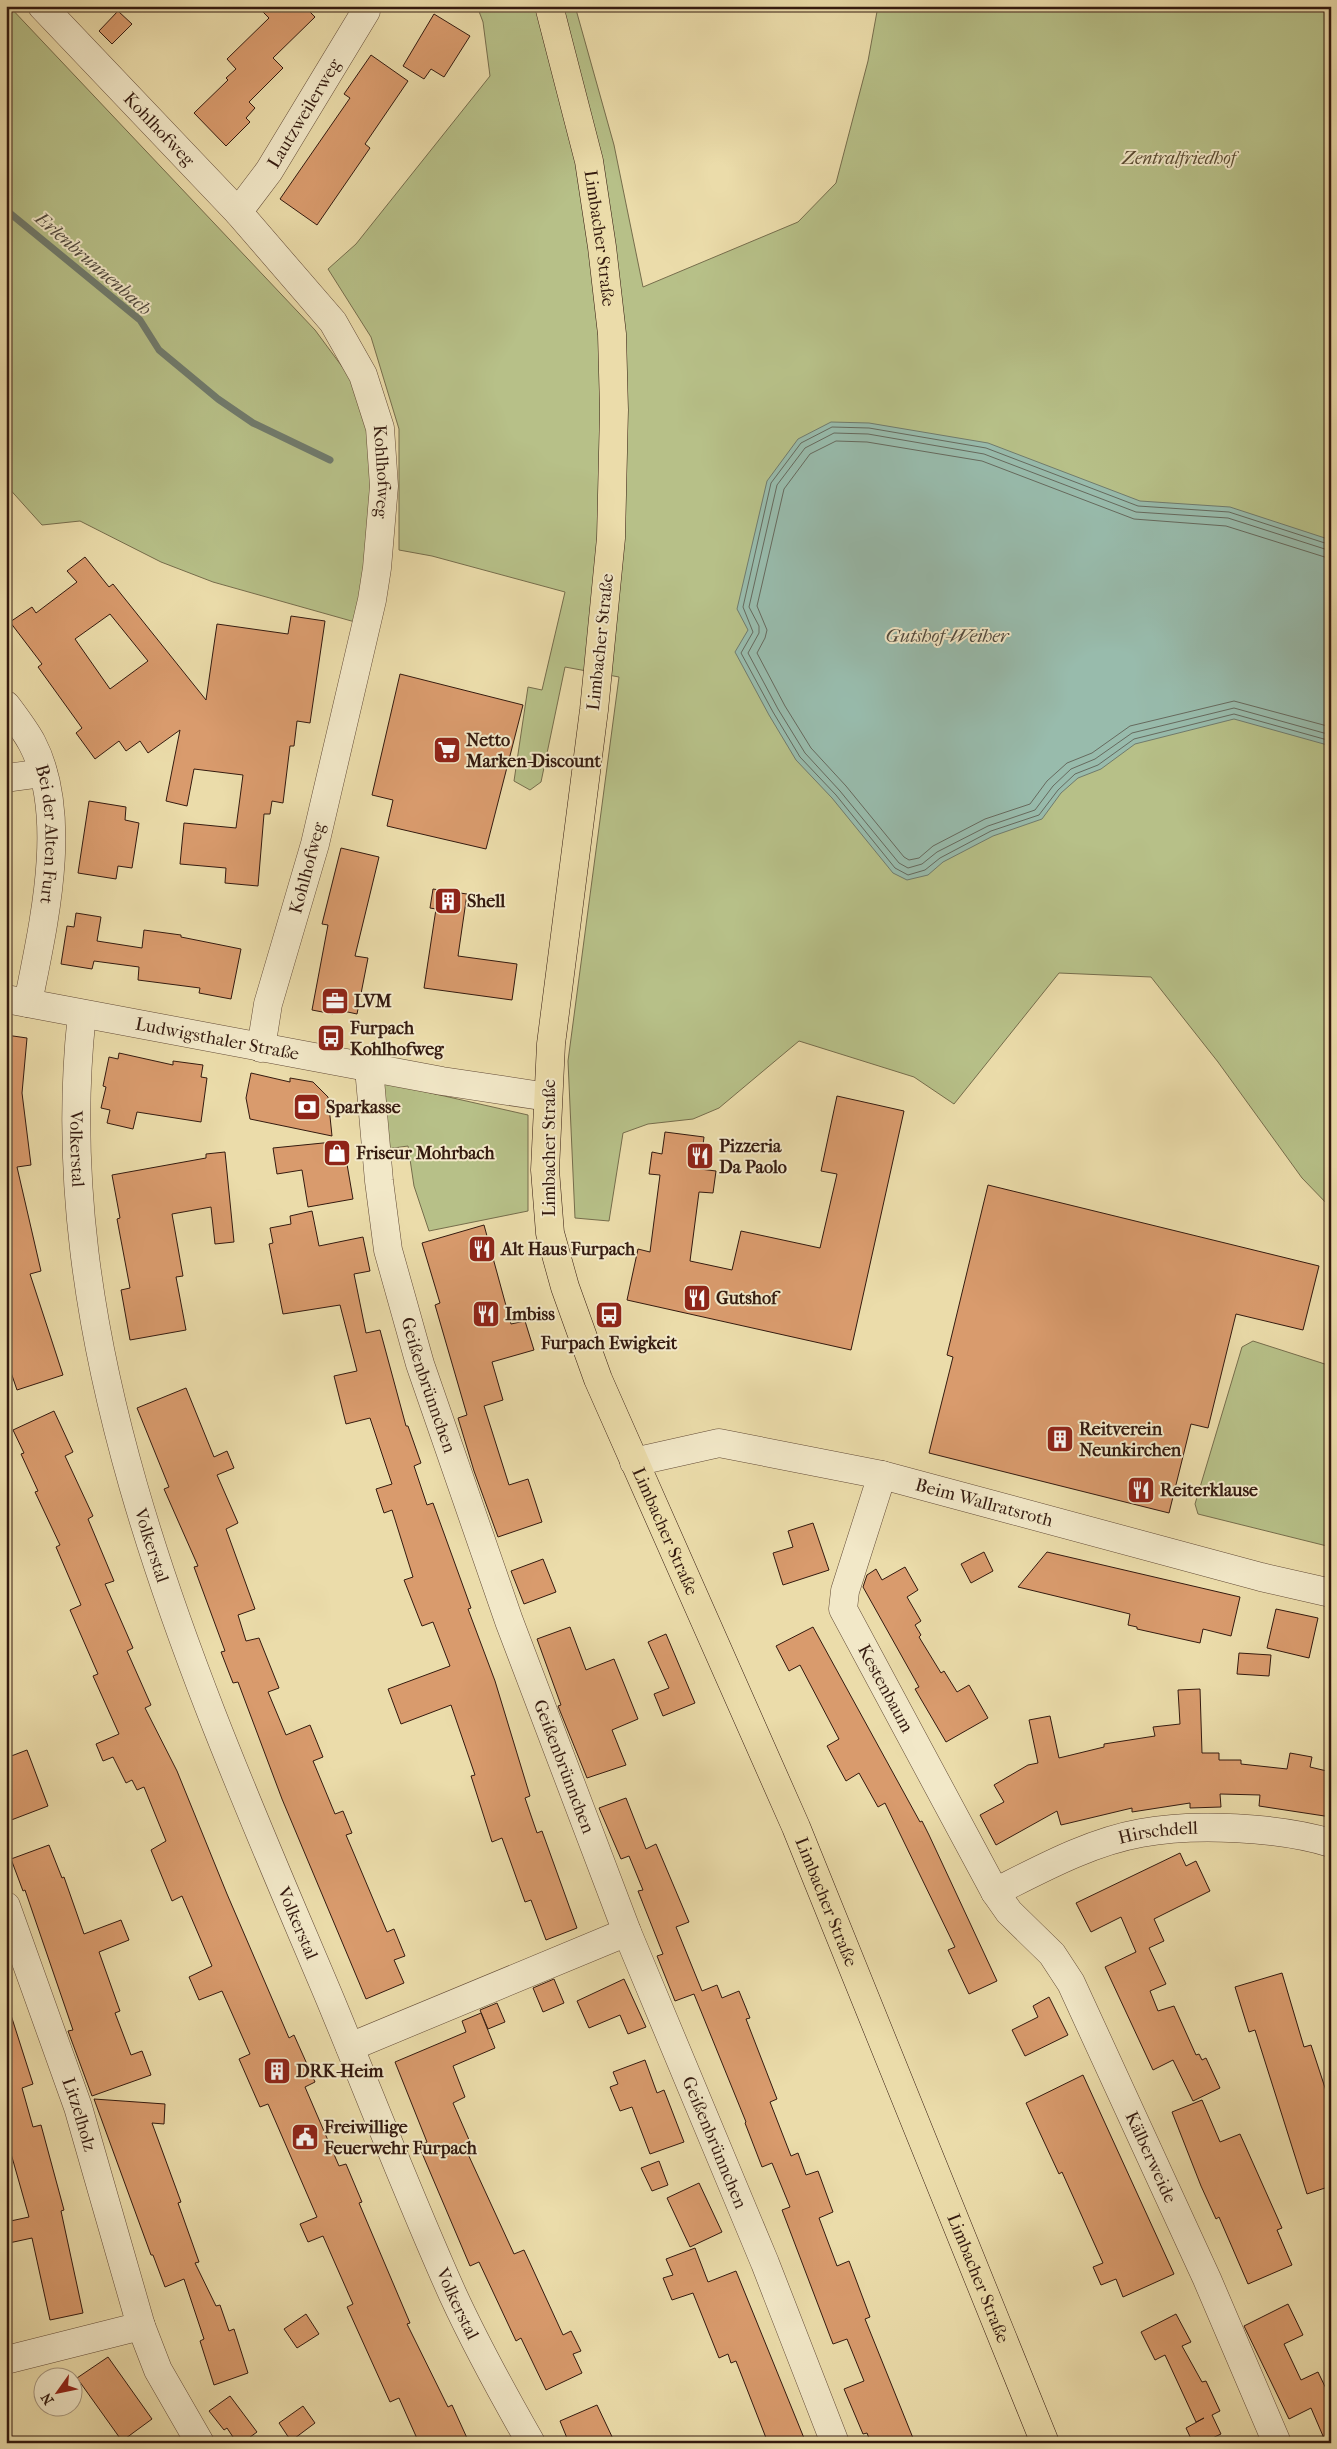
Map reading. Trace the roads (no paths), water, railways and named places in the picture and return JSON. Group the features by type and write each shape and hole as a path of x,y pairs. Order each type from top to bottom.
{"main road":[{"name":"Limbacher Straße","path":"549,6 589,161 602,247 612,334 614,410 611,538 594,710 551,1044 545,1170 547,1216 552,1245 598,1379 796,1827 1044,2443"}],"street":[{"name":"Kohlhofweg","path":"42,6 238,212 333,322 363,375 380,428 384,486 377,568 360,657 315,844 268,1004 260,1048"},
{"name":"Lautzweilerweg","path":"238,212 269,171 366,11"},
{"name":"Bei der Alten Furt","path":"6,705 32,743 43,773 51,825 51,868 44,920 17,1001"},
{"path":"6,778 43,773"},
{"name":"Ludwigsthaler Straße","path":"17,1001 370,1068 548,1097"},
{"name":"Volkerstal","path":"82,1014 78,1053 76,1108 79,1216 96,1319 118,1432 141,1517 178,1627 253,1816 350,2047 408,2192 454,2298 530,2443"},
{"name":"Geißenbrünnchen","path":"370,1068 379,1182 388,1250 420,1364 509,1621 627,1932 765,2263 835,2443"},
{"name":"Beim Wallratsroth","path":"634,1462 719,1443 882,1475 1251,1574 1331,1593"},
{"name":"Kestenbaum","path":"882,1475 845,1591 843,1608 995,1892"},
{"name":"Hirschdell","path":"995,1892 1052,1864 1100,1845 1141,1833 1192,1829 1277,1832 1331,1843"},
{"name":"Kälberweide","path":"995,1892 1009,1912 1052,1954 1071,1983 1207,2279 1277,2443"},
{"name":"Litzelholz","path":"6,1906 78,2107 141,2326 158,2370 200,2443"},
{"path":"350,2047 627,1932"},
{"path":"6,2360 141,2326"}],"water":[{"name":"Gutshof-Weiher","path":"831,422 869,423 988,443 1140,501 1230,507 1331,540 1331,746 1234,719 1135,744 1101,769 1078,778 1061,793 1042,819 993,836 943,862 928,875 907,880 893,873 832,798 796,760 735,652 748,630 737,609 767,481 798,439"}],"waterway":[{"name":"Erlenbrunnenbach","path":"6,210 140,320 159,350 218,399 253,423 330,460"}],"place":[{"name":"Netto Marken-Discount","path":"447,750"},
{"name":"Shell","path":"448,901"},
{"name":"LVM","path":"335,1001"},
{"name":"Furpach Kohlhofweg","path":"331,1038"},
{"name":"Sparkasse","path":"307,1107"},
{"name":"Friseur Mohrbach","path":"337,1153"},
{"name":"Pizzeria Da Paolo","path":"700,1156"},
{"name":"Alt Haus Furpach","path":"482,1249"},
{"name":"Gutshof","path":"697,1298"},
{"name":"Imbiss","path":"486,1314"},
{"name":"Furpach Ewigkeit","path":"609,1315"},
{"name":"Reitverein Neunkirchen","path":"1060,1439"},
{"name":"Reiterklause","path":"1141,1490"},
{"name":"DRK-Heim","path":"277,2071"},
{"name":"Freiwillige Feuerwehr Furpach","path":"305,2137"}],"park label":[{"name":"Zentralfriedhof","path":"1179,158"}]}
